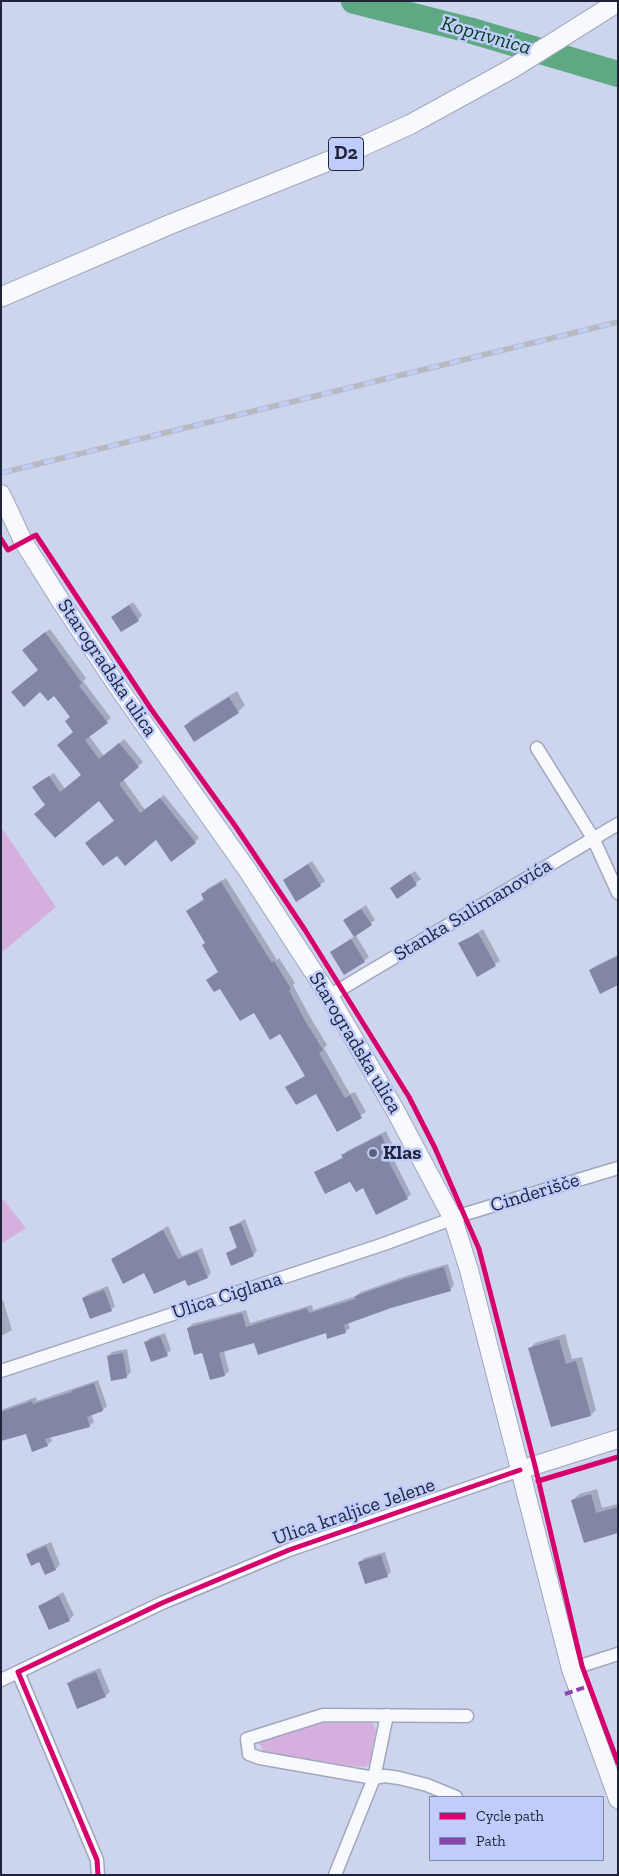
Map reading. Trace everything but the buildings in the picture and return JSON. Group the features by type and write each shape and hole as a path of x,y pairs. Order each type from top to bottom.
{"main road":[{"name":"D2","path":"1,297 171,224 339,157 411,124 513,68 618,2"},
{"name":"Starogradska ulica","path":"1,494 23,541 60,600 248,871 329,996 395,1110 453,1219 469,1270 571,1669 618,1799"},
{"path":"520,1470 618,1439"}],"street":[{"path":"536,748 593,838 618,893"},
{"name":"Stanka Sulimanovića","path":"329,996 618,824"},
{"name":"Cinderišče","path":"453,1219 618,1168"},
{"name":"Ulica Ciglana","path":"1,1371 375,1247 453,1219"},
{"name":"Ulica kraljice Jelene","path":"1,1680 162,1603 289,1550 520,1470"},
{"path":"571,1669 618,1654"},
{"path":"18,1672 97,1860 98,1875"},
{"path":"454,1796 426,1785 385,1776 374,1778 260,1758 248,1754 247,1739 323,1715 467,1716"},
{"path":"335,1875 374,1778 387,1715"}],"shaded area":[{"path":"1,827 56,907 1,953"},
{"path":"1,1197 26,1228 1,1244"},
{"path":"321,1723 372,1723 376,1729 370,1762 366,1767 342,1765 264,1752 259,1743 288,1732"}],"waterway":[{"name":"Koprivnica","path":"354,1 469,30 618,74"}],"railway":[{"path":"1,473 618,322"}],"marked path":[{"path":"565,1694 589,1686"}],"cycle path":[{"path":"1,539 8,550 36,535 151,709 236,827 305,930 409,1097 435,1148 479,1249 535,1466 582,1666 618,1763"},
{"path":"538,1481 618,1457"},
{"path":"98,1875 97,1860 18,1672 162,1603 289,1550 520,1470"}],"place":[{"name":"Klas","path":"373,1153"}]}
